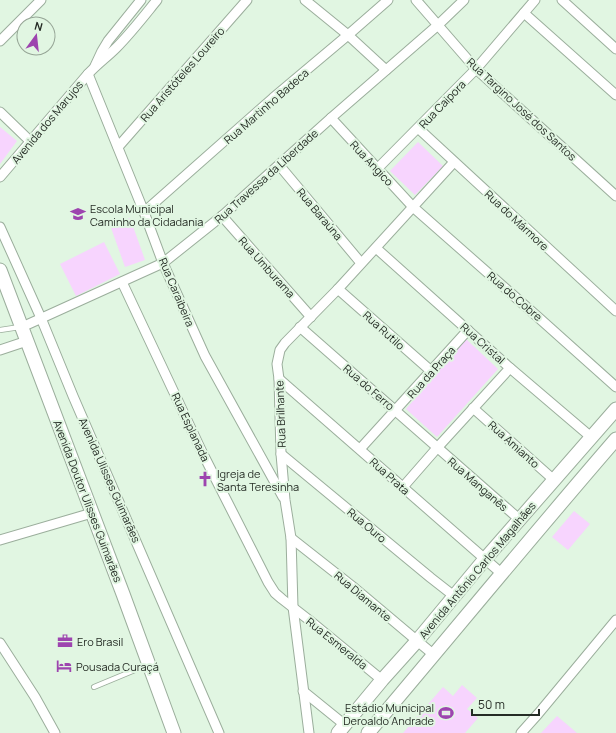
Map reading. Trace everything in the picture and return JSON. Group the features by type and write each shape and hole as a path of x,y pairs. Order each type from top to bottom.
{"street":[{"path":"0,41 41,0"},
{"name":"Avenida dos Marujos","path":"95,66 108,41 141,0"},
{"name":"Avenida dos Marujos","path":"0,177 95,66 105,59 123,41 158,0"},
{"name":"Rua Aristóteles Loureiro","path":"118,147 247,0"},
{"path":"305,0 348,35 386,70"},
{"name":"Rua Martinho Badeca","path":"144,212 273,98 388,0"},
{"name":"Rua Targino José dos Santos","path":"416,0 476,69 616,196"},
{"name":"Rua Travessa da Liberdade","path":"22,327 164,263 222,216 331,118 438,25 464,0"},
{"name":"Rua Caipora","path":"378,170 476,69 535,0"},
{"path":"562,0 616,50"},
{"path":"524,13 616,95"},
{"name":"Rua Caraibeira","path":"88,74 164,263 205,356 285,500"},
{"path":"0,112 30,141"},
{"name":"Rua Angico","path":"331,118 413,207"},
{"name":"Rua do Mármore","path":"419,129 616,312"},
{"name":"Rua Brilhante","path":"309,733 292,607 292,538 285,500 281,454 279,379 277,364 280,350 454,162"},
{"name":"Rua Baraúna","path":"279,165 361,263"},
{"name":"Rua do Cobre","path":"413,207 616,387"},
{"name":"Rua Umburama","path":"222,216 311,317"},
{"name":"Avenida Ulisses Guimarães","path":"0,227 41,318 73,396 219,733"},
{"name":"Rua Cristal","path":"376,248 510,368 591,437"},
{"name":"Avenida Doutor Ulisses Guimarães","path":"0,270 4,289 22,327 174,733"},
{"name":"Rua Esplanada","path":"122,282 202,452 268,582 275,593 292,607"},
{"name":"Rua Rutilo","path":"338,289 431,371"},
{"name":"Rua do Ferro","path":"300,327 437,448"},
{"name":"Rua da Praça","path":"360,449 468,330"},
{"path":"0,350 27,341"},
{"path":"403,487 510,368"},
{"name":"Rua Prata","path":"279,379 501,573"},
{"name":"Rua Amianto","path":"473,408 554,480"},
{"name":"Avenida Antônio Carlos Magalhães","path":"342,729 485,559 616,408"},
{"name":"Avenida Antônio Carlos Magalhães","path":"368,733 501,573 616,439"},
{"name":"Rua Manganês","path":"437,448 520,520"},
{"name":"Rua Ouro","path":"281,454 454,596"},
{"path":"0,540 92,513"},
{"name":"Rua Diamante","path":"292,538 434,655"},
{"name":"Rua Esmeralda","path":"292,607 382,680"},
{"path":"521,733 616,620"},
{"path":"0,643 35,697 55,733"},
{"path":"304,691 342,729"}],"lane":[{"path":"0,330 22,327"},
{"path":"94,687 149,665"}],"shaded area":[{"path":"0,127 17,141 0,164"},
{"path":"418,142 443,166 415,195 390,171"},
{"path":"130,218 145,260 125,267 110,225"},
{"path":"104,242 120,274 76,296 60,264"},
{"path":"466,339 498,369 437,437 406,409"},
{"path":"574,511 590,524 568,550 552,537"},
{"name":"Estádio Municipal Deroaldo Andrade","path":"462,685 477,698 467,709 478,718 465,733 403,733 443,687 453,696"},
{"path":"557,716 577,733 541,733"}],"place":[{"name":"Escola Municipal Caminho da Cidadania","path":"78,214"},
{"name":"Igreja de Santa Teresinha","path":"205,479"},
{"name":"Ero Brasil","path":"65,641"},
{"name":"Pousada Curaçá","path":"64,666"},
{"name":"Estádio Municipal Deroaldo Andrade","path":"446,713"}]}
